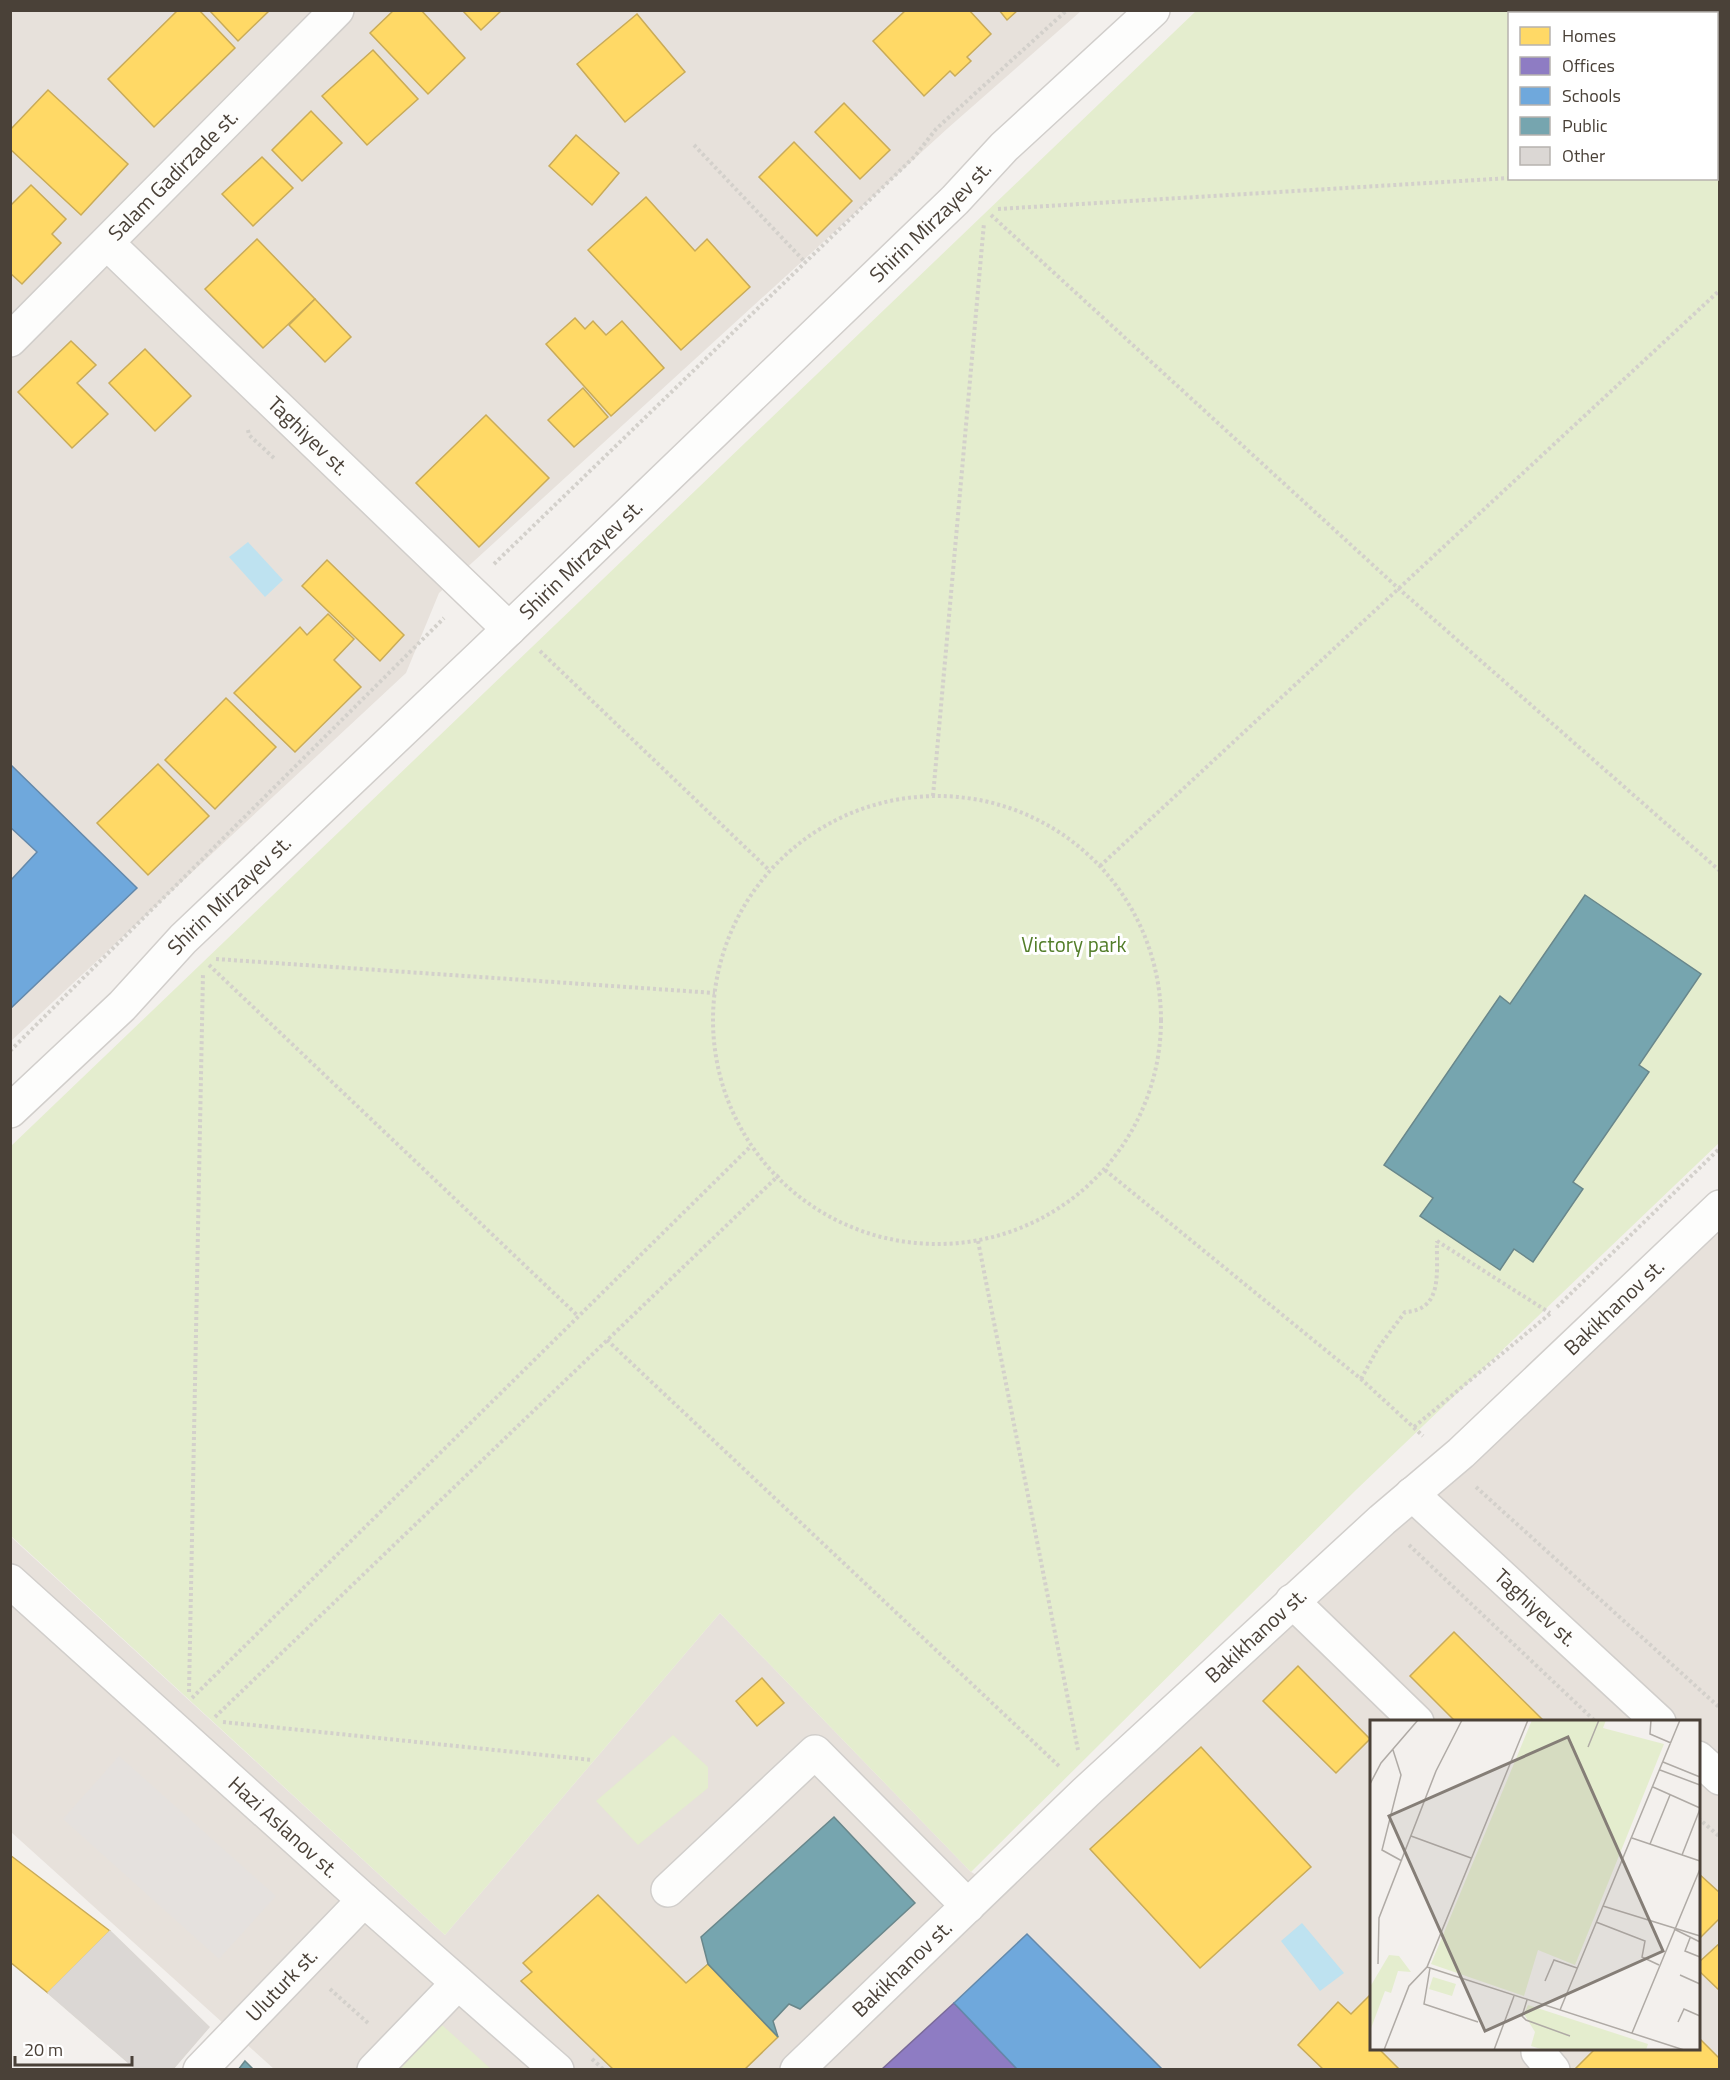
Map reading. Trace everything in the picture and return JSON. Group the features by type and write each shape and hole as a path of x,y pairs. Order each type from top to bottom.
{"street":[{"name":"Salam Gadirzade st.","path":"10,340 337,10"},
{"name":"Shirin Mirzayev st.","path":"10,1112 122,1006 183,939 521,636 955,200 1004,147 1153,10"},
{"name":"Taghiyev st.","path":"107,243 469,590 521,636"},
{"name":"Bakikhanov st.","path":"797,2070 1086,1792 1292,1601 1449,1462 1719,1207"},
{"name":"Taghiyev st.","path":"1412,1494 1657,1720"},
{"name":"Hazi Aslanov st.","path":"10,1581 364,1900 557,2070"},
{"path":"1292,1601 1415,1720"},
{"path":"668,1890 815,1752 968,1906"},
{"path":"1700,1760 1719,1778"},
{"name":"Uluturk st.","path":"200,2070 364,1900"},
{"path":"385,2059 458,1983"},
{"path":"1538,2050 1553,2070"}],"path":[{"path":"10,1051 436,626 469,590 915,156 936,129 1067,10"},
{"path":"694,145 805,262"},
{"path":"1508,178 986,210 1398,588 1719,871"},
{"path":"933,796 984,222"},
{"path":"1100,866 1719,290"},
{"path":"521,636 769,870"},
{"path":"933,796 970,799 1006,807 1024,814 1072,841 1100,866 1123,895 1141,927 1154,962 1161,998 1162,1035 1156,1072 1145,1107 1127,1140 1105,1170 1078,1195 1048,1216 1014,1232 978,1241 941,1245 904,1242 868,1233 834,1219 802,1199 751,1146 733,1113 720,1078 713,1042 713,1005 718,968 730,933 747,900 769,870 796,845 860,809 896,799 933,796"},
{"path":"203,959 715,993"},
{"path":"203,959 188,1701 751,1146"},
{"path":"203,959 578,1316"},
{"path":"1414,1427 1550,1313 1719,1148"},
{"path":"1105,1170 1361,1379 1719,1708"},
{"path":"592,1760 211,1720 779,1175"},
{"path":"978,1241 1086,1792"},
{"path":"1361,1379 1378,1348 1405,1312 1417,1312 1431,1301 1436,1291 1437,1241 1550,1313"},
{"path":"607,1340 1086,1792"},
{"path":"1382,1520 1594,1720"},
{"path":"1700,1820 1719,1837"},
{"path":"302,1965 385,2059"}],"shaded area":[{"path":"11,11 1081,11 948,128 439,593 406,673 11,1041"},
{"path":"1719,1224 1719,2069 274,2069 11,1832 10,1536 445,1935 720,1613 971,1872 1001,1888"},
{"path":"119,1756 276,1896 219,1959 63,1819"}],"green space":[{"name":"Victory park","path":"1196,11 1719,11 1719,1143 1357,1489 971,1872 720,1613 445,1935 11,1536 10,1147"},
{"path":"673,1735 708,1767 708,1788 638,1845 596,1801"},
{"path":"442,2025 491,2069 400,2069"}],"water":[{"path":"248,542 283,580 265,597 229,557"},
{"path":"1302,1923 1344,1973 1320,1991 1281,1941"}],"building: Homes":[{"path":"178,10 199,10 235,48 154,127 108,79"},
{"path":"209,10 270,10 238,41"},
{"path":"394,10 421,10 465,58 428,94 370,33"},
{"path":"462,10 502,10 481,30"},
{"path":"906,10 969,10 991,34 967,57 971,61 955,76 950,71 924,96 873,41"},
{"path":"999,10 1018,10 1007,20"},
{"path":"637,14 685,72 625,122 577,64"},
{"path":"373,50 418,99 367,145 322,96"},
{"path":"48,90 128,164 81,215 10,149 10,130"},
{"path":"844,103 890,150 860,179 815,132"},
{"path":"311,111 342,143 302,181 272,150"},
{"path":"576,135 619,173 592,205 549,166"},
{"path":"794,142 852,201 817,236 759,177"},
{"path":"262,157 293,188 253,226 222,194"},
{"path":"31,185 66,219 52,234 61,243 22,284 10,273 10,206"},
{"path":"646,197 695,251 707,239 750,287 681,350 588,250"},
{"path":"257,239 315,299 263,348 205,289"},
{"path":"315,299 351,337 325,362 289,325"},
{"path":"575,318 585,329 593,321 606,335 622,321 664,368 611,416 546,344"},
{"path":"71,341 96,365 77,383 108,414 72,448 18,392"},
{"path":"145,349 191,396 155,431 109,383"},
{"path":"583,388 608,417 574,447 548,420"},
{"path":"486,415 549,478 479,547 416,483"},
{"path":"327,560 404,635 380,661 302,586"},
{"path":"328,614 354,639 334,660 361,687 295,752 234,693 300,627 307,635"},
{"path":"226,698 276,747 215,809 165,760"},
{"path":"158,764 209,816 148,875 97,823"},
{"path":"1454,1632 1543,1720 1454,1720 1410,1676"},
{"path":"1298,1666 1370,1739 1336,1773 1263,1701"},
{"path":"762,1678 784,1703 757,1726 736,1701"},
{"path":"1201,1747 1311,1867 1200,1968 1090,1849"},
{"path":"10,1855 110,1931 48,1993 10,1962"},
{"path":"1700,1875 1720,1893 1720,1918 1700,1938"},
{"path":"598,1895 686,1983 708,1964 778,2037 744,2070 614,2070 521,1981 532,1972 523,1963"},
{"path":"1720,1943 1720,1991 1700,1972 1700,1961"},
{"path":"1370,1995 1370,2050 1380,2050 1400,2070 1324,2070 1298,2045 1338,2002 1351,2014"},
{"path":"1700,2039 1720,2059 1720,2070 1574,2070 1594,2050 1700,2050"}],"building: Offices":[{"path":"954,2003 1018,2070 881,2070"}],"building: Schools":[{"path":"10,764 137,888 10,1009 10,881 37,852 10,827"},
{"path":"1027,1934 1163,2070 1018,2070 954,2003"}],"building: Public":[{"path":"1585,895 1701,974 1639,1065 1649,1072 1573,1182 1583,1189 1533,1262 1514,1249 1500,1270 1420,1216 1433,1198 1384,1165 1500,996 1510,1004"},
{"path":"834,1817 915,1903 800,2009 789,2004 773,2021 778,2037 708,1964 701,1937"},
{"path":"245,2061 254,2070 238,2070"}],"building: Other":[{"path":"110,1931 209,2027 172,2070 137,2070 48,1993"}]}
